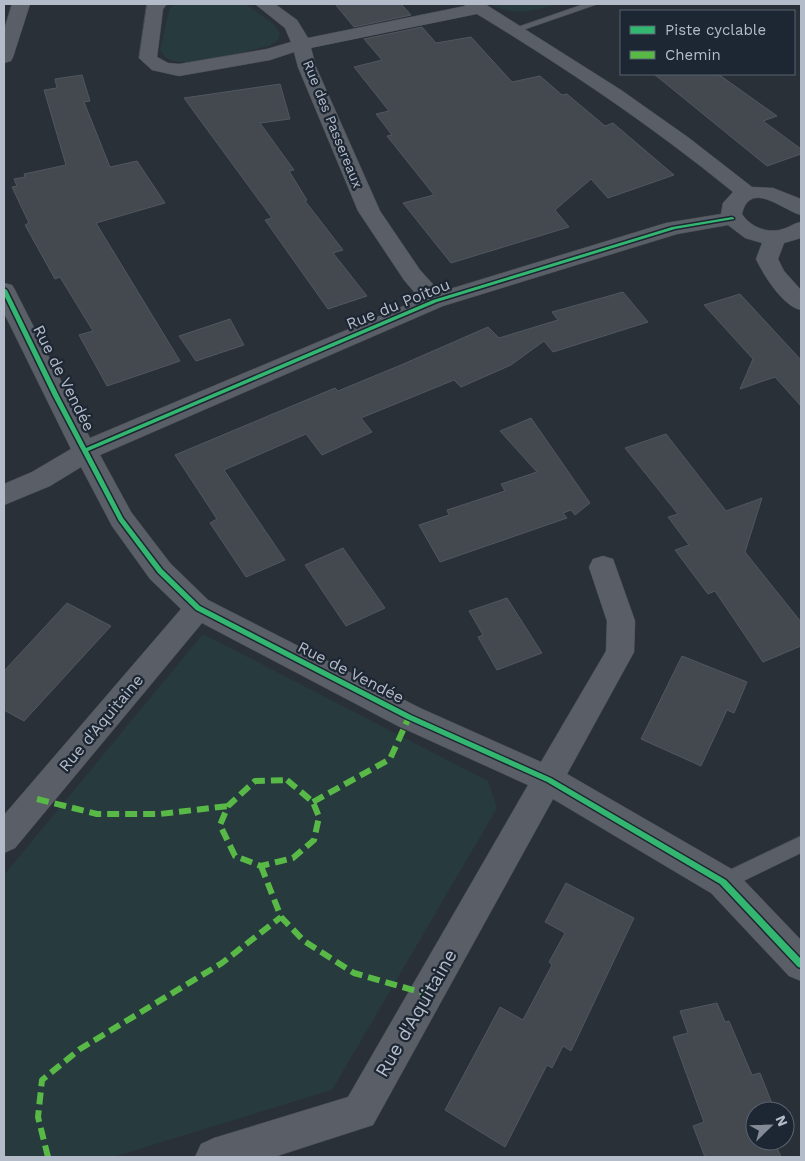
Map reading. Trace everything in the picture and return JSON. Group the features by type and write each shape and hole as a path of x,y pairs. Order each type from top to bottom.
{"street":[{"path":"4,57 21,4"},
{"path":"158,4 154,7 148,58 155,65 165,69 206,66 270,54 302,44 298,33 291,24 264,4"},
{"path":"476,6 517,29 634,106 681,140 748,194"},
{"name":"Rue des Passereaux","path":"435,301 412,275 369,211 307,67 302,44 335,39 476,6"},
{"path":"799,204 772,194 748,194 733,204 732,218 752,233 775,237 791,234 801,228"},
{"name":"Rue du Poitou","path":"4,494 41,479 86,450 435,301 674,228 732,218"},
{"path":"775,237 767,258 774,274 801,303"},
{"name":"Rue de Vendée","path":"4,290 121,519 160,571 198,608 408,717 549,780 723,882 801,964"},
{"path":"549,780 620,652 621,621 603,567"},
{"name":"Rue d'Aquitaine","path":"4,838 198,608"},
{"name":"Rue d'Aquitaine","path":"214,1157 360,1112 549,780"}],"lane":[{"path":"517,29 593,4"},
{"path":"723,882 801,844"}],"green space":[{"path":"177,4 245,4 274,24 280,33 278,40 269,46 203,61 177,62 168,59 160,50 170,7"},
{"path":"490,4 556,4 531,11 515,12"},
{"path":"203,634 488,781 497,808 332,1090 113,1157 4,1157 4,875"}],"building":[{"path":"335,4 401,4 411,15 354,27"},
{"path":"422,27 436,43 471,37 512,82 540,76 562,95 567,94 605,126 613,123 674,175 608,198 591,179 555,210 569,227 451,263 403,203 434,195 387,136 392,135 376,114 389,111 354,67 382,60 364,39"},
{"path":"82,75 90,101 84,102 110,167 137,161 165,203 96,223 180,361 107,386 79,335 93,331 60,277 55,279 25,225 29,223 12,187 17,186 14,179 25,177 24,174 66,165 44,90 57,88 55,79"},
{"path":"655,75 719,75 777,116 763,121 801,149 801,154 767,166"},
{"path":"280,84 290,119 260,123 294,170 289,171 307,200 305,201 343,250 333,253 367,296 328,309 265,220 272,218 184,98"},
{"path":"623,292 648,322 553,352 544,341 511,365 461,387 454,380 361,418 372,432 322,455 306,434 224,470 285,560 246,577 210,523 217,519 175,455 335,388 338,391 488,327 499,338 558,320 552,312"},
{"path":"740,294 801,360 801,406 775,377 740,389 753,359 704,305"},
{"path":"230,319 244,345 196,361 179,336"},
{"path":"531,418 590,503 575,515 571,510 563,513 567,518 440,562 419,525 449,515 447,510 505,491 501,484 537,472 500,431"},
{"path":"666,434 726,511 762,498 745,552 801,622 801,646 763,662 715,591 708,594 675,550 689,545 668,517 678,514 625,448"},
{"path":"343,548 385,608 346,626 305,565"},
{"path":"507,598 542,653 497,670 478,637 483,635 469,611"},
{"path":"67,603 111,626 24,721 4,710 4,671"},
{"path":"682,656 747,682 734,713 727,710 701,766 641,739"},
{"path":"566,883 634,918 571,1051 563,1046 552,1068 547,1065 505,1147 445,1110 500,1007 523,1020 552,965 549,962 565,933 545,922"},
{"path":"717,1003 725,1022 729,1021 752,1075 760,1073 771,1101 745,1101 745,1151 778,1151 781,1157 705,1157 693,1126 704,1122 673,1037 688,1033 680,1011"}],"marked path":[{"path":"313,802 390,759 409,717"},
{"path":"287,780 313,802 319,817 314,840 293,858 261,866 235,856 220,825 228,806 255,781 287,780"},
{"path":"37,799 97,814 160,814 228,806"},
{"path":"261,866 281,917 304,941 354,973 427,994"},
{"path":"48,1157 38,1117 42,1080 80,1049 222,963 281,917"}],"cycle path":[{"path":"86,450 435,301 674,228 732,218"},
{"path":"4,290 56,396 121,519 160,571 198,608 409,717 549,780 723,882 801,964"}]}
